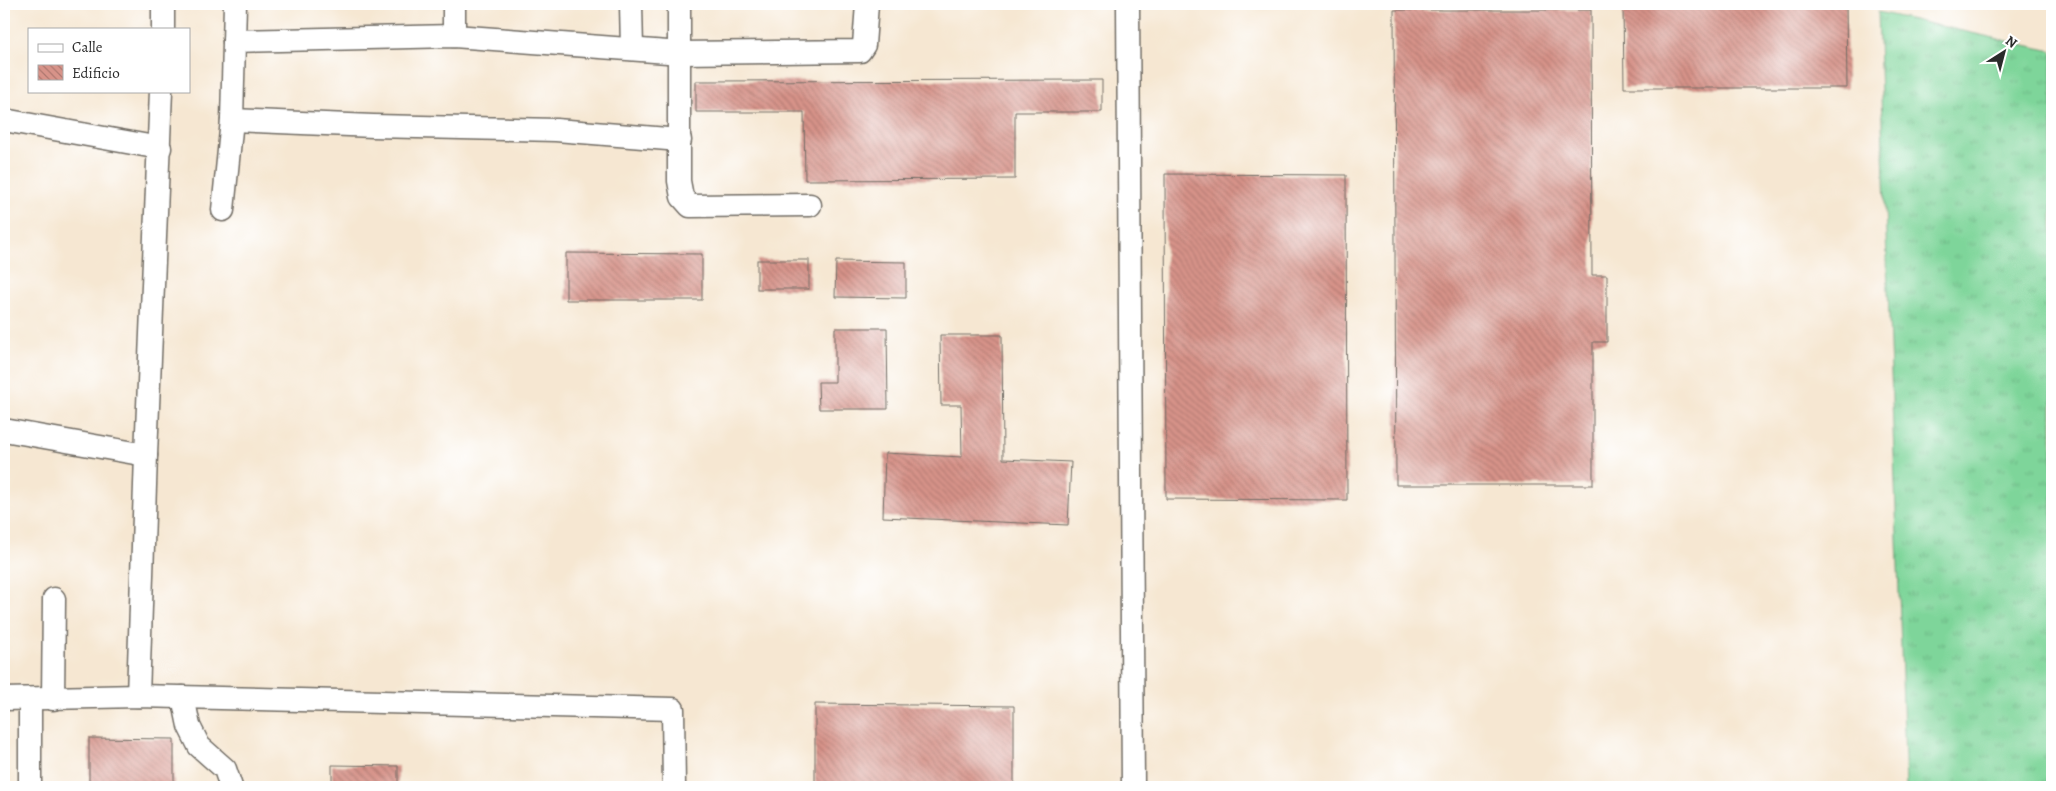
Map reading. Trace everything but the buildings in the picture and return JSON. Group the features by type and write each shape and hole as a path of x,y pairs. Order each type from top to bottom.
{"street":[{"path":"163,4 163,28"},
{"path":"223,210 232,120 235,4"},
{"path":"454,4 454,36"},
{"path":"631,4 632,49"},
{"path":"680,4 679,181 682,196 690,206 810,205"},
{"path":"234,42 454,36 681,53 860,52 864,44 867,4"},
{"path":"1128,4 1133,787"},
{"path":"138,696 161,92"},
{"path":"4,120 160,148"},
{"path":"232,120 373,126 556,130 680,140"},
{"path":"4,430 146,455"},
{"path":"53,699 54,599"},
{"path":"4,699 30,700 138,696 673,709 674,787"},
{"path":"182,697 188,726 199,746 225,769 231,787"},
{"path":"30,700 30,787"}],"green space":[{"path":"1878,12 2052,51 2052,787 1906,787"}]}
